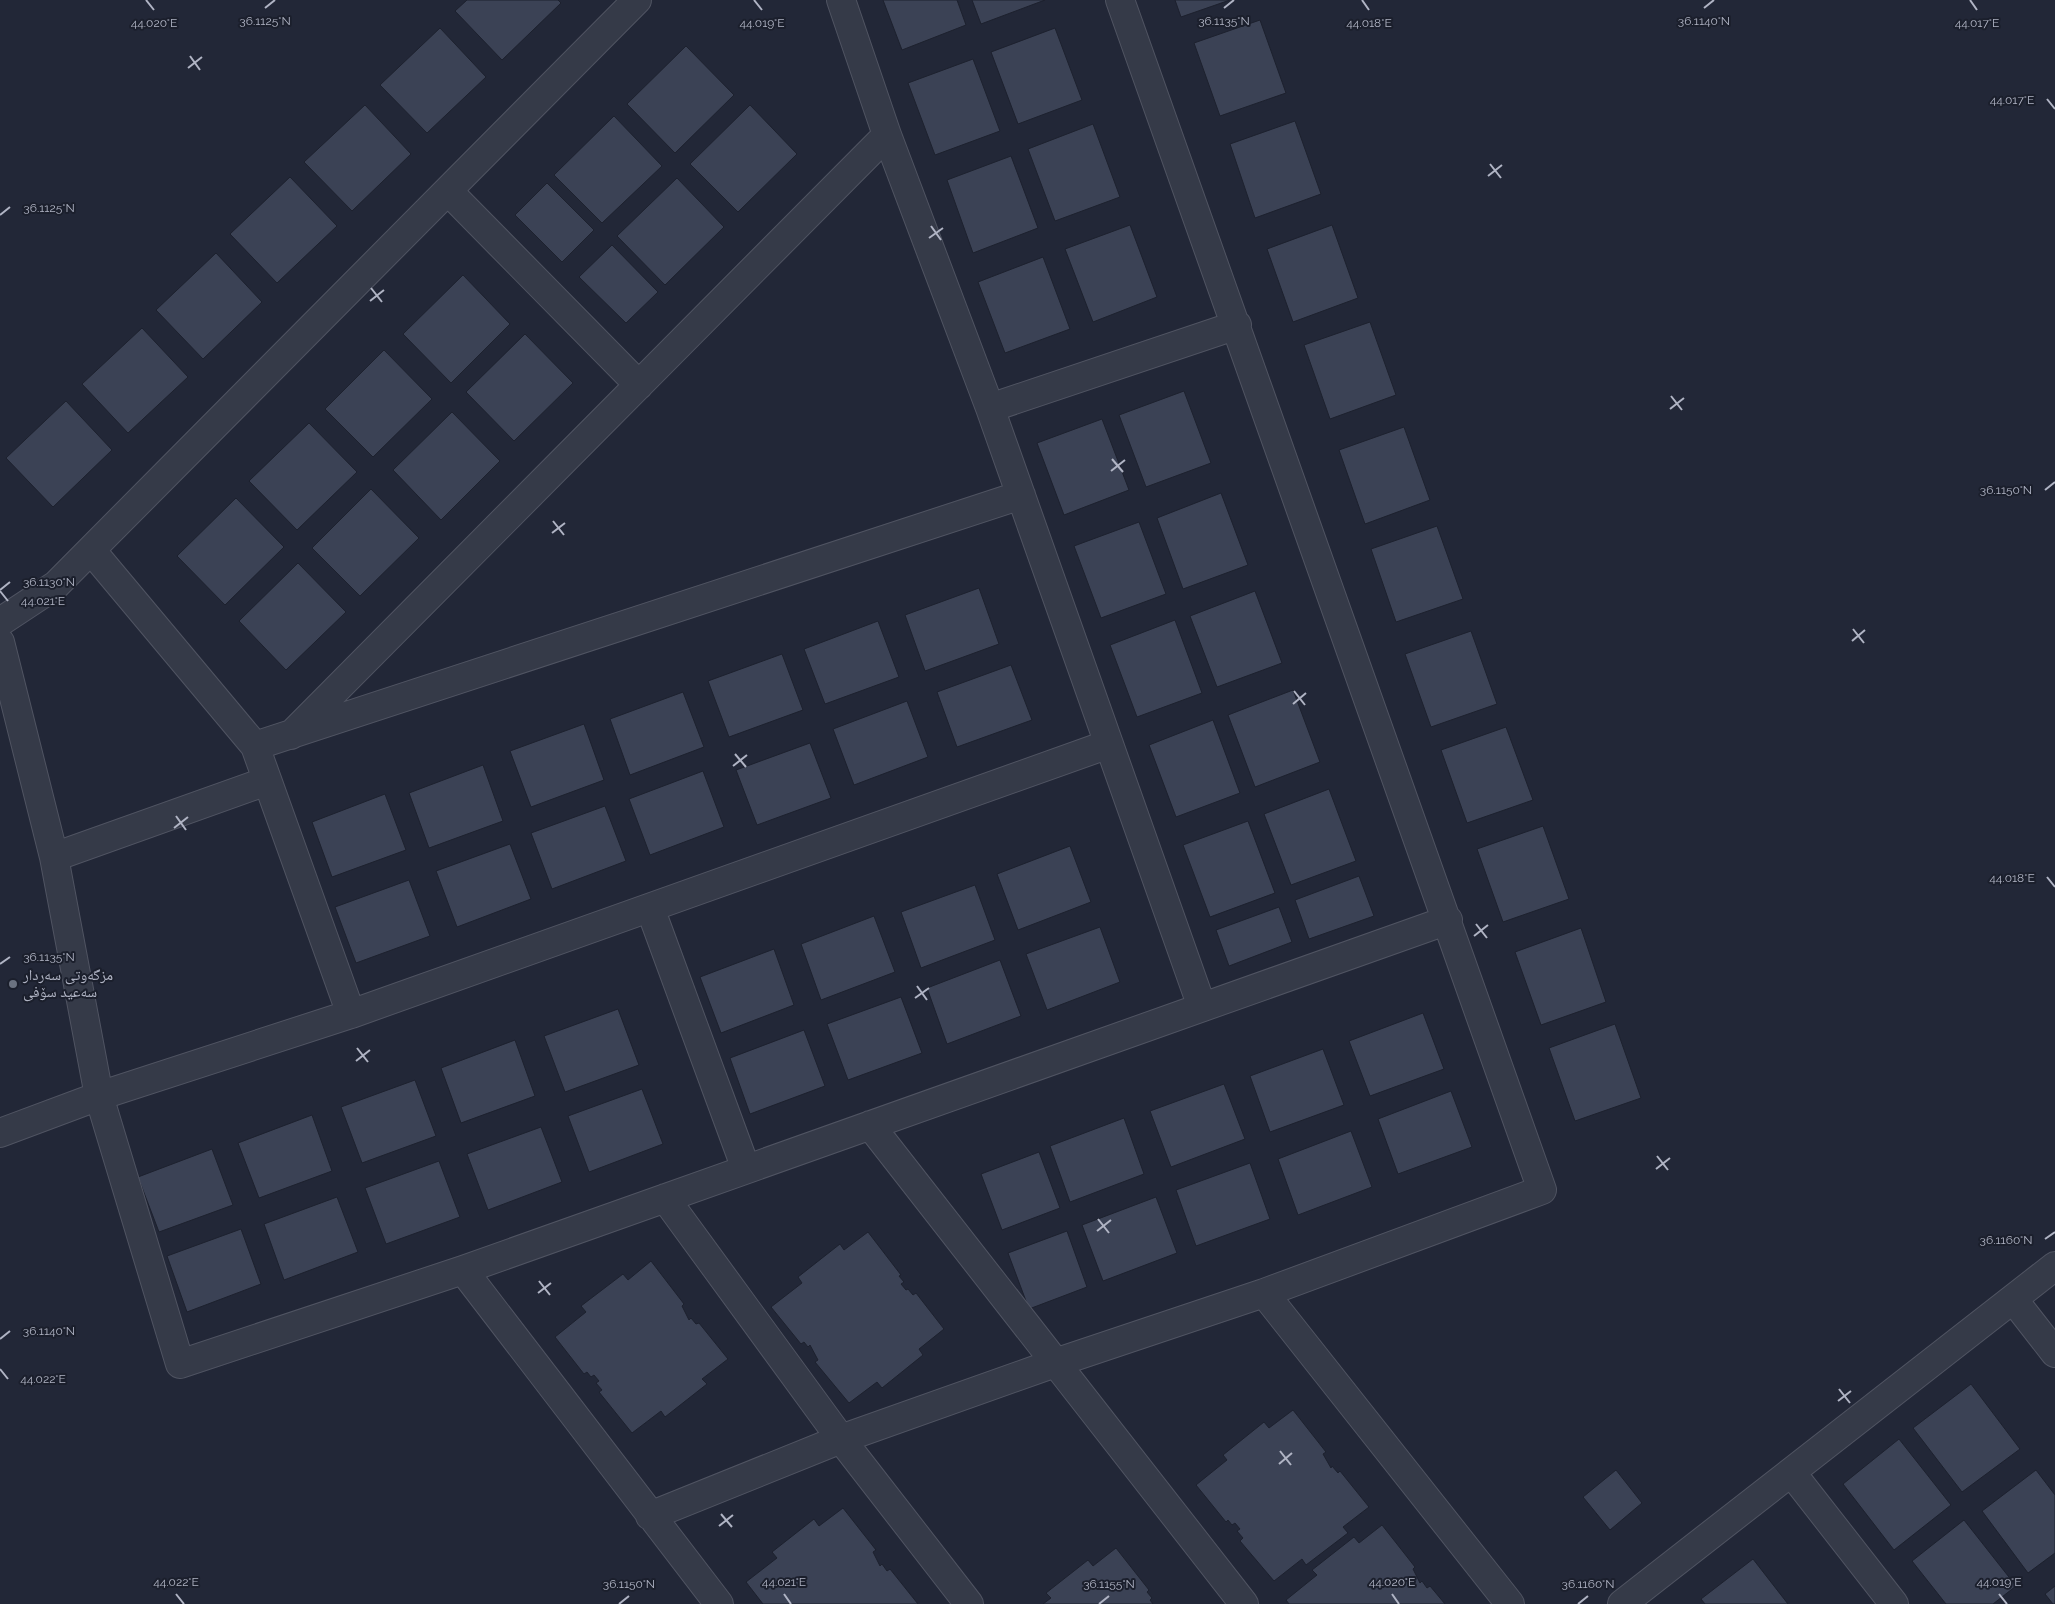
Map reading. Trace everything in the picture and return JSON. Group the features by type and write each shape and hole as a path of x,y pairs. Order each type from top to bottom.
{"street":[{"path":"0,622 56,585 637,0"},
{"path":"841,0 887,135 990,408 1202,1007"},
{"path":"650,1516 841,1439 1055,1363 1264,1293 1542,1190 1237,325 1120,0"},
{"path":"291,735 887,135"},
{"path":"448,191 639,385"},
{"path":"990,408 1237,325"},
{"path":"255,746 1021,495"},
{"path":"91,550 255,746 351,1014"},
{"path":"0,642 54,857 99,1096 180,1364 463,1270 1448,920"},
{"path":"0,1133 99,1096 351,1014 1109,744"},
{"path":"54,857 267,781"},
{"path":"650,908 746,1169"},
{"path":"870,1125 1244,1604"},
{"path":"665,1198 841,1439 969,1604"},
{"path":"1622,1604 2055,1266"},
{"path":"463,1270 719,1604"},
{"path":"1264,1293 1510,1604"},
{"path":"2013,1299 2055,1353"},
{"path":"1792,1472 1894,1604"}],"building":[{"path":"467,0 558,0 561,3 502,60 455,11"},
{"path":"883,0 957,0 966,25 902,50"},
{"path":"972,0 1045,0 981,24"},
{"path":"1175,0 1230,0 1181,17"},
{"path":"1260,20 1286,93 1220,116 1194,43"},
{"path":"440,28 486,77 427,133 380,85"},
{"path":"1055,28 1082,100 1018,124 991,52"},
{"path":"686,46 734,95 675,153 627,104"},
{"path":"973,59 1000,131 935,155 908,83"},
{"path":"365,105 411,154 352,211 304,162"},
{"path":"750,105 797,154 738,212 690,164"},
{"path":"614,116 662,166 602,223 554,175"},
{"path":"1295,121 1321,194 1255,218 1230,144"},
{"path":"1093,124 1120,197 1055,221 1028,149"},
{"path":"1011,156 1038,228 973,253 947,180"},
{"path":"290,177 337,226 277,283 230,234"},
{"path":"677,178 724,227 665,285 617,236"},
{"path":"547,183 594,230 562,262 515,215"},
{"path":"1130,225 1157,297 1093,322 1065,249"},
{"path":"1332,225 1358,298 1293,322 1267,249"},
{"path":"612,245 658,292 626,323 579,277"},
{"path":"216,253 262,302 203,359 156,310"},
{"path":"1043,257 1070,329 1005,353 978,282"},
{"path":"463,275 510,324 451,383 403,334"},
{"path":"1370,322 1396,395 1330,419 1304,345"},
{"path":"142,328 188,377 128,433 82,384"},
{"path":"525,334 573,383 514,441 466,392"},
{"path":"384,350 432,399 373,457 325,409"},
{"path":"1184,391 1211,463 1146,487 1119,415"},
{"path":"66,401 112,450 53,507 6,458"},
{"path":"452,412 500,461 441,520 393,470"},
{"path":"1102,419 1129,490 1064,515 1037,443"},
{"path":"309,423 357,472 297,530 249,481"},
{"path":"1404,427 1430,500 1365,524 1339,450"},
{"path":"371,489 419,538 360,596 312,548"},
{"path":"1221,493 1248,565 1183,589 1157,518"},
{"path":"236,498 284,547 225,605 177,556"},
{"path":"1139,522 1166,594 1101,618 1074,546"},
{"path":"1437,526 1463,599 1396,622 1371,549"},
{"path":"298,563 346,612 286,670 239,621"},
{"path":"979,588 999,644 925,671 905,615"},
{"path":"1255,591 1282,663 1217,687 1190,616"},
{"path":"1175,620 1202,693 1137,717 1110,645"},
{"path":"878,621 899,677 825,704 804,649"},
{"path":"1471,631 1497,704 1431,727 1405,654"},
{"path":"782,654 803,710 729,737 708,681"},
{"path":"1011,665 1032,720 957,747 937,692"},
{"path":"1293,690 1320,762 1255,787 1228,715"},
{"path":"683,692 704,747 630,775 610,719"},
{"path":"907,701 928,757 854,785 833,729"},
{"path":"1213,720 1240,793 1176,817 1149,745"},
{"path":"584,724 604,780 531,807 510,751"},
{"path":"1506,727 1533,800 1467,823 1441,750"},
{"path":"810,743 831,798 757,825 736,770"},
{"path":"483,765 503,821 429,848 409,793"},
{"path":"703,771 724,827 650,855 629,799"},
{"path":"1329,789 1356,861 1291,885 1264,814"},
{"path":"385,794 406,850 332,877 312,822"},
{"path":"605,806 626,861 552,889 531,833"},
{"path":"1248,821 1275,893 1210,917 1183,845"},
{"path":"1543,826 1569,899 1503,922 1477,849"},
{"path":"510,844 531,899 457,927 436,871"},
{"path":"1070,846 1091,902 1018,930 997,874"},
{"path":"1359,876 1374,916 1309,939 1295,900"},
{"path":"409,880 430,936 356,963 335,907"},
{"path":"975,885 995,940 921,968 901,912"},
{"path":"1279,907 1292,942 1229,966 1216,930"},
{"path":"874,916 895,972 821,1000 801,944"},
{"path":"1100,927 1120,982 1047,1010 1026,954"},
{"path":"1581,928 1606,1002 1541,1025 1515,952"},
{"path":"774,949 794,1005 721,1033 700,977"},
{"path":"1000,960 1021,1016 947,1044 927,988"},
{"path":"901,997 922,1053 848,1080 827,1024"},
{"path":"618,1009 639,1065 565,1092 544,1036"},
{"path":"1423,1013 1444,1069 1370,1096 1349,1041"},
{"path":"1615,1024 1641,1098 1575,1121 1549,1048"},
{"path":"804,1030 825,1086 750,1114 730,1058"},
{"path":"515,1040 535,1096 461,1123 441,1068"},
{"path":"1323,1049 1344,1105 1270,1132 1250,1076"},
{"path":"415,1080 436,1136 362,1163 341,1107"},
{"path":"1224,1084 1245,1139 1171,1167 1150,1111"},
{"path":"642,1089 663,1144 589,1172 568,1116"},
{"path":"1451,1091 1472,1147 1398,1174 1378,1119"},
{"path":"312,1115 332,1171 259,1198 238,1143"},
{"path":"1124,1118 1144,1174 1070,1202 1050,1146"},
{"path":"541,1127 562,1182 488,1210 467,1154"},
{"path":"1351,1131 1372,1187 1298,1215 1278,1159"},
{"path":"212,1149 233,1205 159,1232 138,1177"},
{"path":"1039,1152 1060,1208 1002,1230 981,1174"},
{"path":"439,1161 460,1217 386,1244 365,1188"},
{"path":"1250,1163 1270,1219 1196,1246 1176,1190"},
{"path":"337,1197 358,1252 284,1280 264,1224"},
{"path":"1156,1197 1177,1253 1103,1281 1082,1225"},
{"path":"241,1229 261,1284 187,1312 167,1256"},
{"path":"1067,1231 1087,1287 1029,1309 1008,1253"},
{"path":"868,1232 901,1275 899,1276 904,1282 901,1284 913,1295 916,1293 944,1329 919,1349 923,1355 882,1388 877,1382 849,1403 815,1362 818,1360 810,1345 808,1347 804,1342 801,1344 771,1307 802,1283 798,1277 840,1244 844,1250"},
{"path":"651,1261 684,1304 682,1306 689,1320 691,1318 696,1324 699,1323 728,1359 702,1379 707,1384 665,1417 661,1411 632,1433 599,1392 602,1390 596,1383 599,1381 594,1375 591,1377 587,1372 584,1374 555,1337 586,1312 581,1306 623,1274 628,1280"},
{"path":"1971,1384 2020,1449 1962,1492 1913,1428"},
{"path":"1293,1410 1326,1452 1323,1454 1331,1468 1332,1466 1338,1473 1340,1471 1369,1507 1343,1527 1348,1533 1306,1565 1302,1559 1274,1581 1240,1541 1243,1538 1237,1531 1240,1529 1235,1523 1232,1525 1228,1520 1226,1522 1196,1485 1227,1460 1223,1455 1264,1422 1269,1428"},
{"path":"1899,1439 1951,1505 1894,1550 1843,1484"},
{"path":"1616,1470 1642,1503 1610,1530 1583,1497"},
{"path":"2036,1470 2055,1495 2055,1553 2028,1573 1982,1511"},
{"path":"843,1508 876,1550 873,1552 880,1566 882,1564 887,1571 890,1569 918,1604 763,1604 746,1582 777,1558 772,1552 814,1519 819,1526"},
{"path":"1964,1520 2016,1586 1993,1604 1946,1604 1912,1561"},
{"path":"1382,1525 1415,1567 1413,1569 1420,1583 1422,1581 1427,1588 1430,1586 1445,1604 1289,1604 1286,1600 1317,1575 1312,1570 1354,1537 1359,1543"},
{"path":"1116,1548 1149,1590 1147,1592 1152,1598 1150,1600 1153,1604 1043,1604 1051,1598 1046,1593 1088,1560 1093,1566"},
{"path":"1753,1559 1788,1604 1705,1604 1701,1599"},
{"path":"2055,1586 2055,1604 2053,1604 2045,1594"}],"place":[{"name":"مزگەوتی سەردار سەعید سۆفی","path":"13,984"}]}
